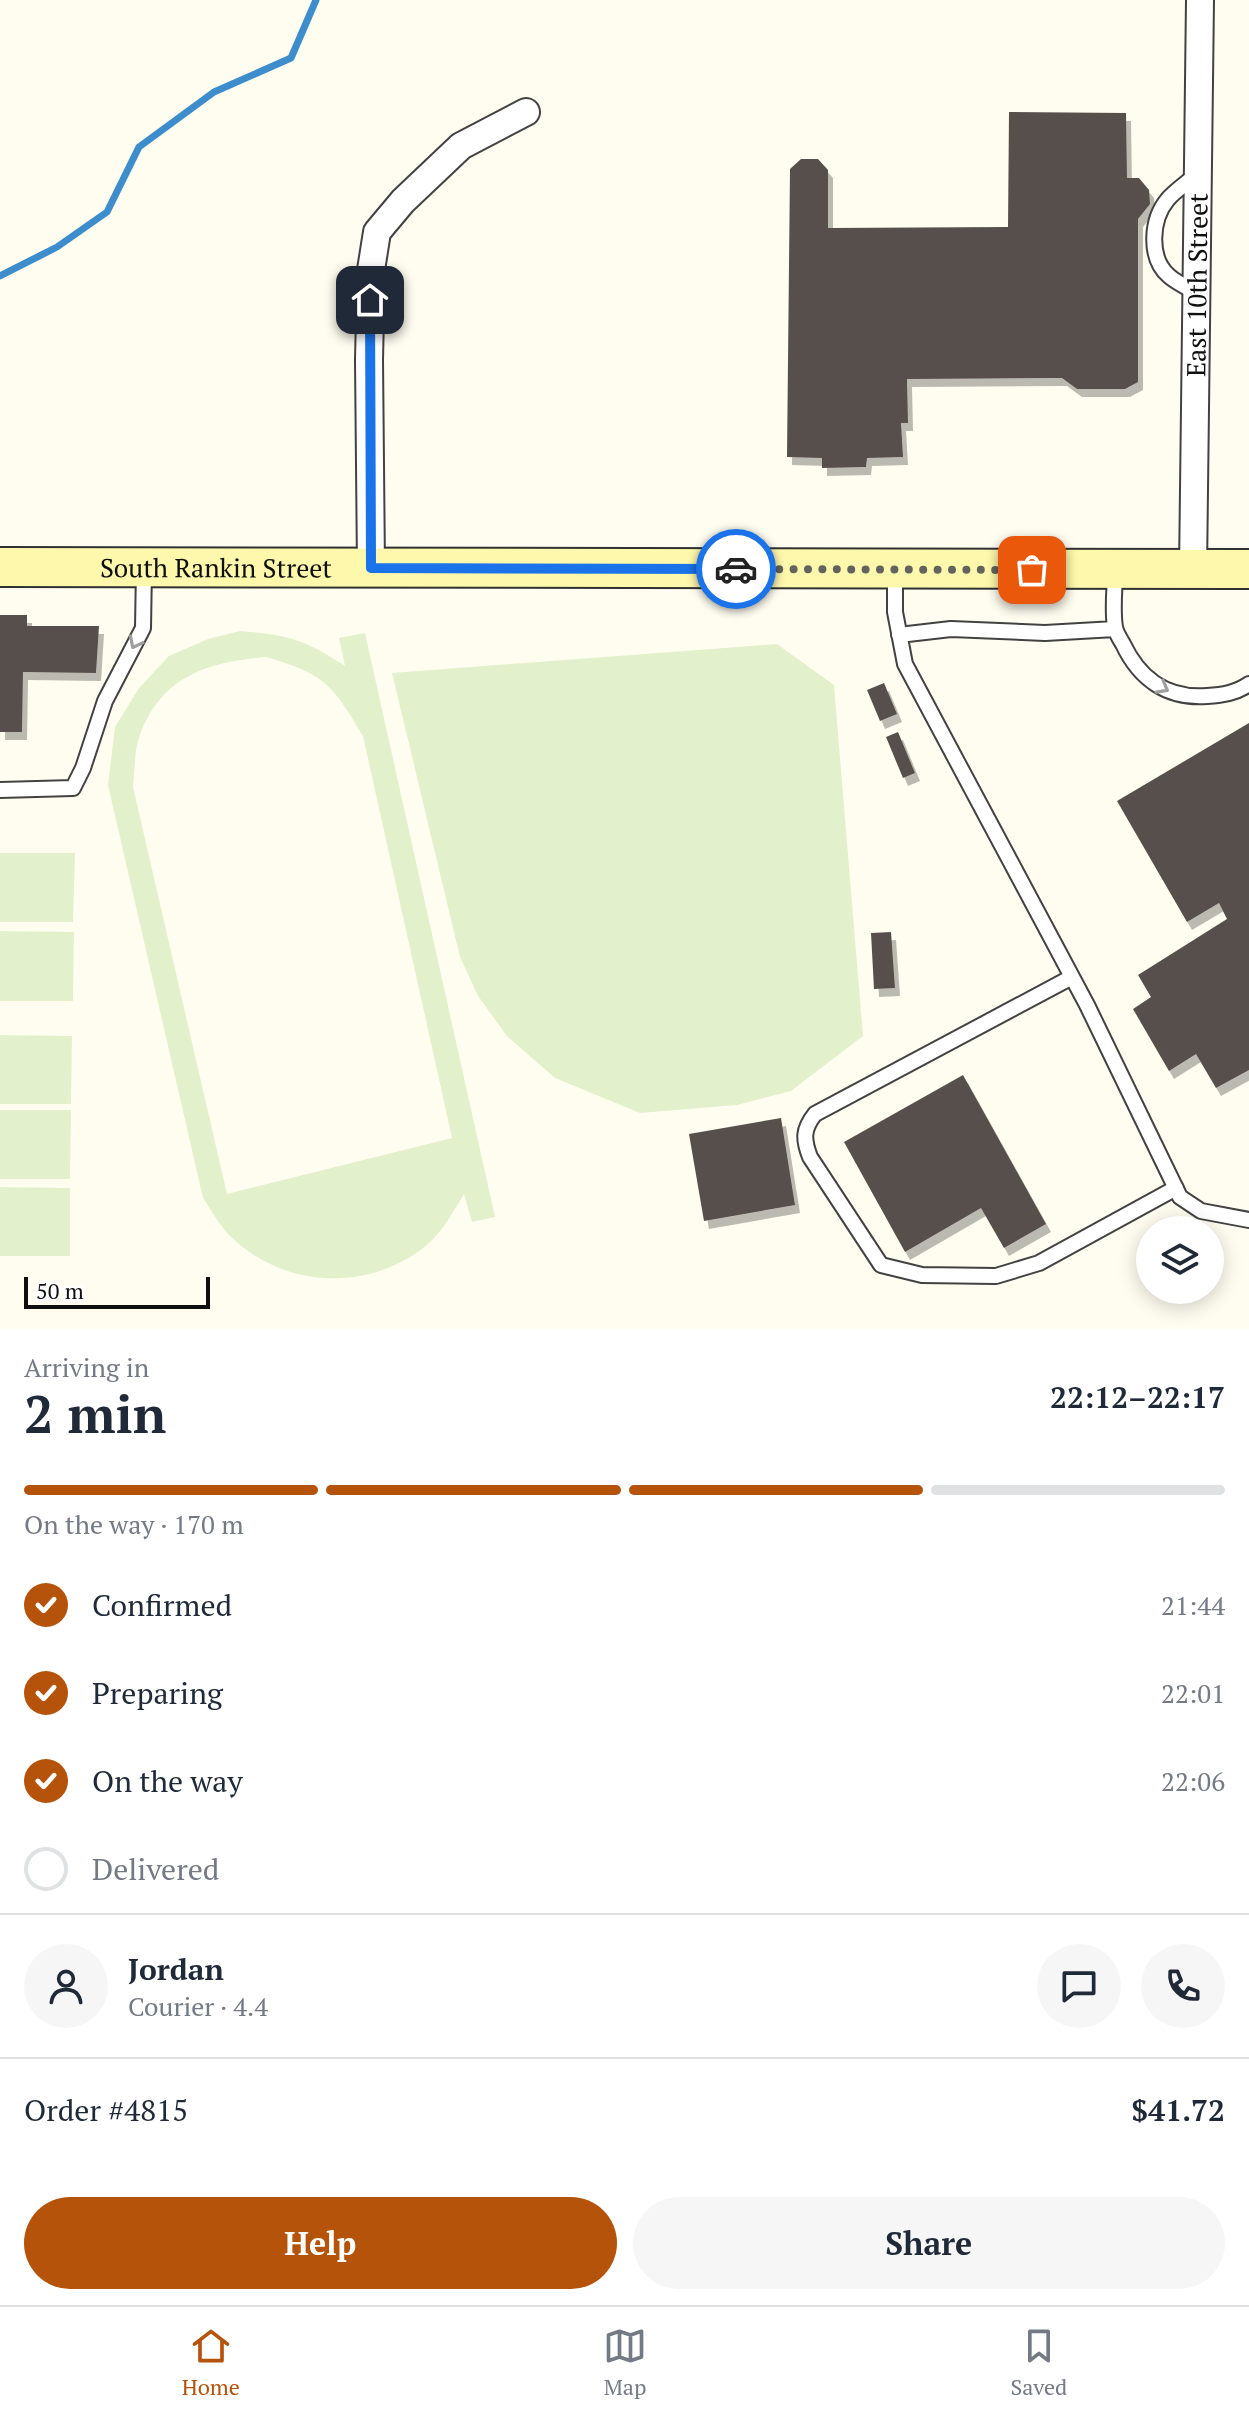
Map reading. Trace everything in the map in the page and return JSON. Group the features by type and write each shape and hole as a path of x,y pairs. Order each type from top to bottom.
{"street":[{"name":"East 10th Street","path":"1193,571 1200,0"},
{"path":"371,568 369,360 371,270 377,232 403,201 461,146 526,112"},
{"name":"South Rankin Street","path":"0,567 1249,569"}],"lane":[{"path":"1197,293 1169,276 1158,263 1154,245 1156,222 1166,201 1198,173"},
{"path":"0,790 73,788 83,768 105,701 143,628 144,567"},
{"path":"895,570 895,612 905,664 1072,977 1180,1197 1201,1211 1249,1220"},
{"path":"1115,570 1115,629 1131,661 1141,673 1160,688 1192,697 1227,695 1249,684"},
{"path":"899,635 951,629 1045,633 1115,629"},
{"path":"1072,977 815,1114 806,1127 804,1142 810,1157 881,1265 922,1275 996,1276 1039,1263 1176,1188"}],"green space":[{"path":"240,631 271,634 307,644 345,666 339,638 365,633 495,1217 472,1222 464,1194 433,1239 419,1251 371,1273 346,1278 320,1278 271,1264 248,1251 228,1234 203,1198 108,785 115,727 139,688 169,656 208,639","holes":["266,657 286,663 325,683 363,736 452,1138 227,1194 133,787 135,755 148,717 173,686 189,676 206,668 245,659"]},
{"path":"777,644 834,685 863,1036 791,1091 737,1105 640,1113 555,1078 507,1036 478,996 460,957 392,673"},
{"path":"0,853 75,853 73,922 0,922"},
{"path":"0,931 74,932 73,1001 0,1001"},
{"path":"0,1035 72,1036 71,1104 0,1104"},
{"path":"0,1110 71,1110 70,1179 0,1179"},
{"path":"0,1187 70,1188 70,1256 0,1256"}],"building":[{"path":"1009,112 1126,113 1127,178 1139,178 1149,190 1150,204 1138,219 1138,382 1125,389 1077,389 1062,378 907,379 908,423 901,423 903,457 867,458 866,467 822,468 822,458 787,457 790,169 801,159 818,159 828,170 828,228 1008,227"},
{"path":"0,615 27,615 27,626 99,626 96,673 23,672 22,732 0,732"},
{"path":"884,683 897,714 880,721 867,690"},
{"path":"1249,723 1249,1070 1216,1088 1196,1054 1169,1071 1133,1009 1151,997 1138,975 1227,919 1219,903 1187,922 1117,801"},
{"path":"898,732 915,773 903,778 886,737"},
{"path":"891,932 895,988 874,989 871,933"},
{"path":"963,1075 1046,1224 1004,1248 981,1208 905,1252 844,1142"},
{"path":"781,1118 795,1205 704,1221 689,1134"}],"waterway":[{"path":"0,276 57,247 107,212 139,147 214,92 291,58 316,0"}],"way so far":[{"path":"736,569 1032,570"}],"route":[{"path":"370,300 371,568 736,569"}]}
